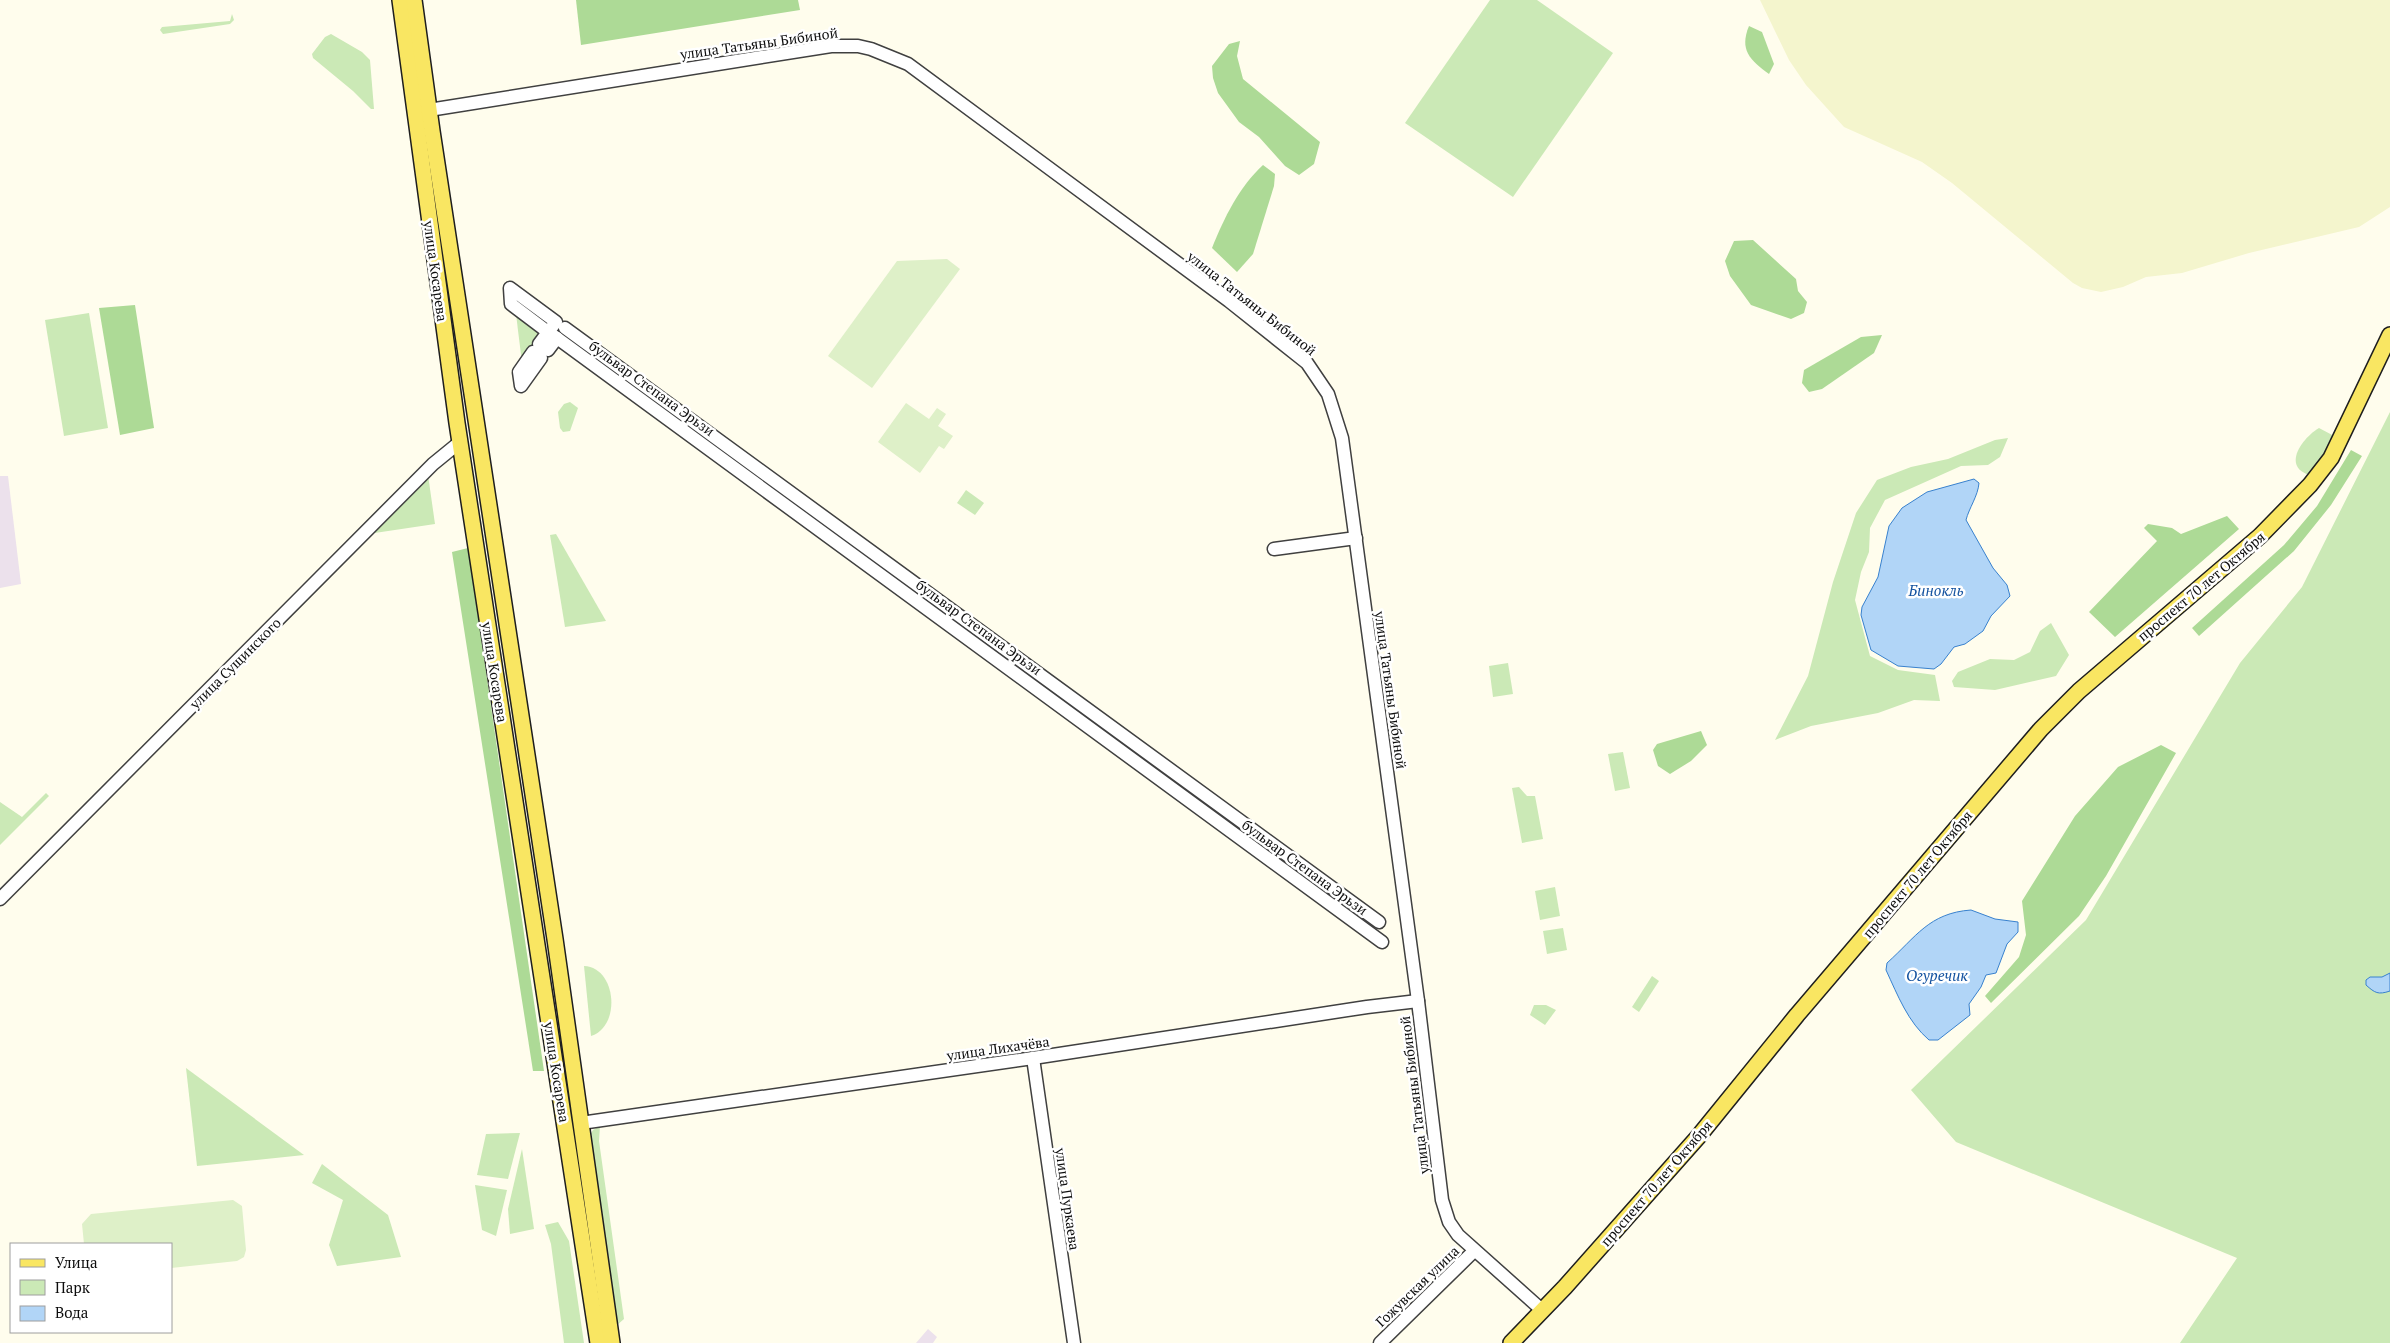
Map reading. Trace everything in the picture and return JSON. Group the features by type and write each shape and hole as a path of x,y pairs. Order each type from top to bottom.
{"main road":[{"name":"улица Косарева","path":"400,0 422,111 478,439 581,1123 612,1343"},
{"name":"улица Косарева","path":"414,0 422,111 460,442 598,1343"},
{"name":"проспект 70 лет Октября","path":"1511,1343 1543,1310 1698,1137 1797,1015 2041,729 2086,684 2289,509 2331,458 2390,335"},
{"name":"улица Сущинского","path":"460,442 478,439"},
{"path":"565,1126 581,1123"}],"street":[{"name":"улица Татьяны Бибиной","path":"422,111 831,46 858,46 892,56 938,85 1038,161 1229,300 1307,363 1328,394 1342,438 1418,1001 1442,1200 1449,1222 1458,1235 1543,1310"},
{"name":"бульвар Степана Эрьзи","path":"1379,922 557,332 1382,942"},
{"name":"улица Сущинского","path":"0,899 433,464 460,442"},
{"path":"1274,549 1356,538"},
{"name":"улица Лихачёва","path":"581,1123 1418,1001"},
{"name":"улица Пуркаева","path":"1033,1058 1074,1343"},
{"name":"Гожувская улица","path":"1380,1343 1474,1251"}],"shaded area":[{"path":"0,476 8,476 21,584 0,588"},
{"path":"928,1329 937,1337 933,1343 916,1343"}],"green space":[{"path":"576,0 798,0 800,10 581,45"},
{"path":"1490,0 1537,0 1613,53 1513,197 1405,123"},
{"path":"1760,0 2390,0 2390,207 2359,227 2249,253 2182,273 2146,277 2123,287 2101,292 2082,288 2073,283 1952,183 1922,162 1844,127 1806,85 1789,60"},
{"path":"232,14 234,20 230,24 163,34 160,30 162,27 230,21"},
{"path":"1749,26 1762,32 1774,64 1769,74 1756,64 1748,54 1745,42"},
{"path":"331,34 362,52 370,60 374,109 371,109 353,91 313,58 312,54 325,37"},
{"path":"1240,41 1237,56 1243,79 1320,142 1314,164 1299,175 1285,166 1259,137 1239,122 1218,93 1213,78 1212,66 1229,44"},
{"path":"1263,165 1275,174 1274,186 1253,254 1237,272 1212,248 1239,193"},
{"path":"1753,240 1796,279 1798,291 1807,302 1804,313 1791,319 1751,305 1730,276 1725,261 1734,241"},
{"path":"947,259 960,269 872,388 828,356 897,261"},
{"path":"135,305 154,428 120,435 99,308"},
{"path":"89,313 108,428 64,436 45,320"},
{"path":"516,314 543,332 522,363"},
{"path":"1882,335 1874,353 1822,389 1809,392 1802,383 1804,370 1861,337"},
{"path":"570,402 578,408 570,431 563,432 560,428 558,412 564,404"},
{"path":"906,403 929,419 937,408 946,414 938,426 953,436 944,449 939,446 920,473 878,442"},
{"path":"2390,412 2390,1343 2180,1343 2237,1258 1956,1142 1911,1090 2086,920 2240,663 2302,587"},
{"path":"2319,428 2336,437 2312,476 2302,472 2297,467 2297,453 2306,439"},
{"path":"2008,438 2000,457 1988,465 1961,466 1885,500 1870,528 1869,552 1861,572 1855,600 1870,656 1898,670 1935,675 1940,701 1914,700 1878,713 1811,726 1775,740 1808,676 1833,582 1856,513 1877,480 1911,467 1948,459 1995,440"},
{"path":"2351,450 2362,456 2331,505 2294,551 2199,636 2192,628 2284,545 2317,506"},
{"path":"428,475 435,524 368,534"},
{"path":"966,490 984,503 975,515 957,503"},
{"path":"2227,516 2239,529 2115,637 2089,612 2157,541 2144,528 2148,524 2172,528 2181,534"},
{"path":"556,534 606,621 565,627 550,535"},
{"path":"468,548 544,1071 533,1071 452,552"},
{"path":"2051,623 2069,655 2056,676 1995,690 1954,687 1952,681 1958,672 1990,659 2014,660 2030,652 2040,631"},
{"path":"1508,663 1513,694 1493,697 1489,666"},
{"path":"1701,731 1707,745 1691,761 1670,774 1658,766 1653,750 1657,744"},
{"path":"2161,745 2176,753 2106,876 2079,916 1991,1003 1985,996 2019,957 2026,935 2022,901 2075,816 2118,767"},
{"path":"1623,752 1630,788 1615,791 1608,754"},
{"path":"1519,787 1527,796 1535,796 1543,839 1522,843 1512,788"},
{"path":"46,793 49,796 0,845 0,802 22,817"},
{"path":"1555,887 1560,916 1540,920 1535,891"},
{"path":"1563,928 1567,950 1547,954 1543,931"},
{"path":"584,966 595,969 603,976 611,998 611,1010 607,1021 601,1030 591,1036"},
{"path":"1652,976 1659,981 1639,1012 1632,1007"},
{"path":"1534,1005 1546,1005 1556,1010 1545,1025 1530,1015"},
{"path":"186,1068 304,1155 197,1166"},
{"path":"600,1126 599,1141 624,1319 617,1325 590,1135 593,1130"},
{"path":"520,1133 508,1179 477,1175 486,1134"},
{"path":"522,1149 534,1229 510,1234 508,1209"},
{"path":"322,1164 388,1215 401,1257 337,1266 329,1245 343,1200 312,1183"},
{"path":"475,1185 507,1190 496,1236 482,1230"},
{"path":"233,1200 242,1206 246,1250 244,1257 237,1261 172,1268 172,1243 84,1243 82,1224 91,1214"},
{"path":"558,1222 569,1241 584,1343 564,1343 551,1244 545,1225"}],"water":[{"name":"Бинокль","path":"1974,479 1979,483 1966,520 1993,568 2007,585 2010,596 1991,616 1983,631 1965,644 1954,647 1941,664 1934,669 1898,666 1871,650 1861,615 1862,607 1878,577 1889,526 1902,508 1927,492"},
{"name":"Огуречик","path":"1971,910 1995,919 2018,922 2018,932 2007,944 1996,973 1986,975 1981,987 1969,1004 1970,1015 1938,1040 1929,1040 1915,1025 1904,1008 1886,970 1887,963 1934,921 1957,912"},
{"path":"2390,973 2390,991 2377,992 2366,985 2366,980 2370,977 2382,977"}]}
